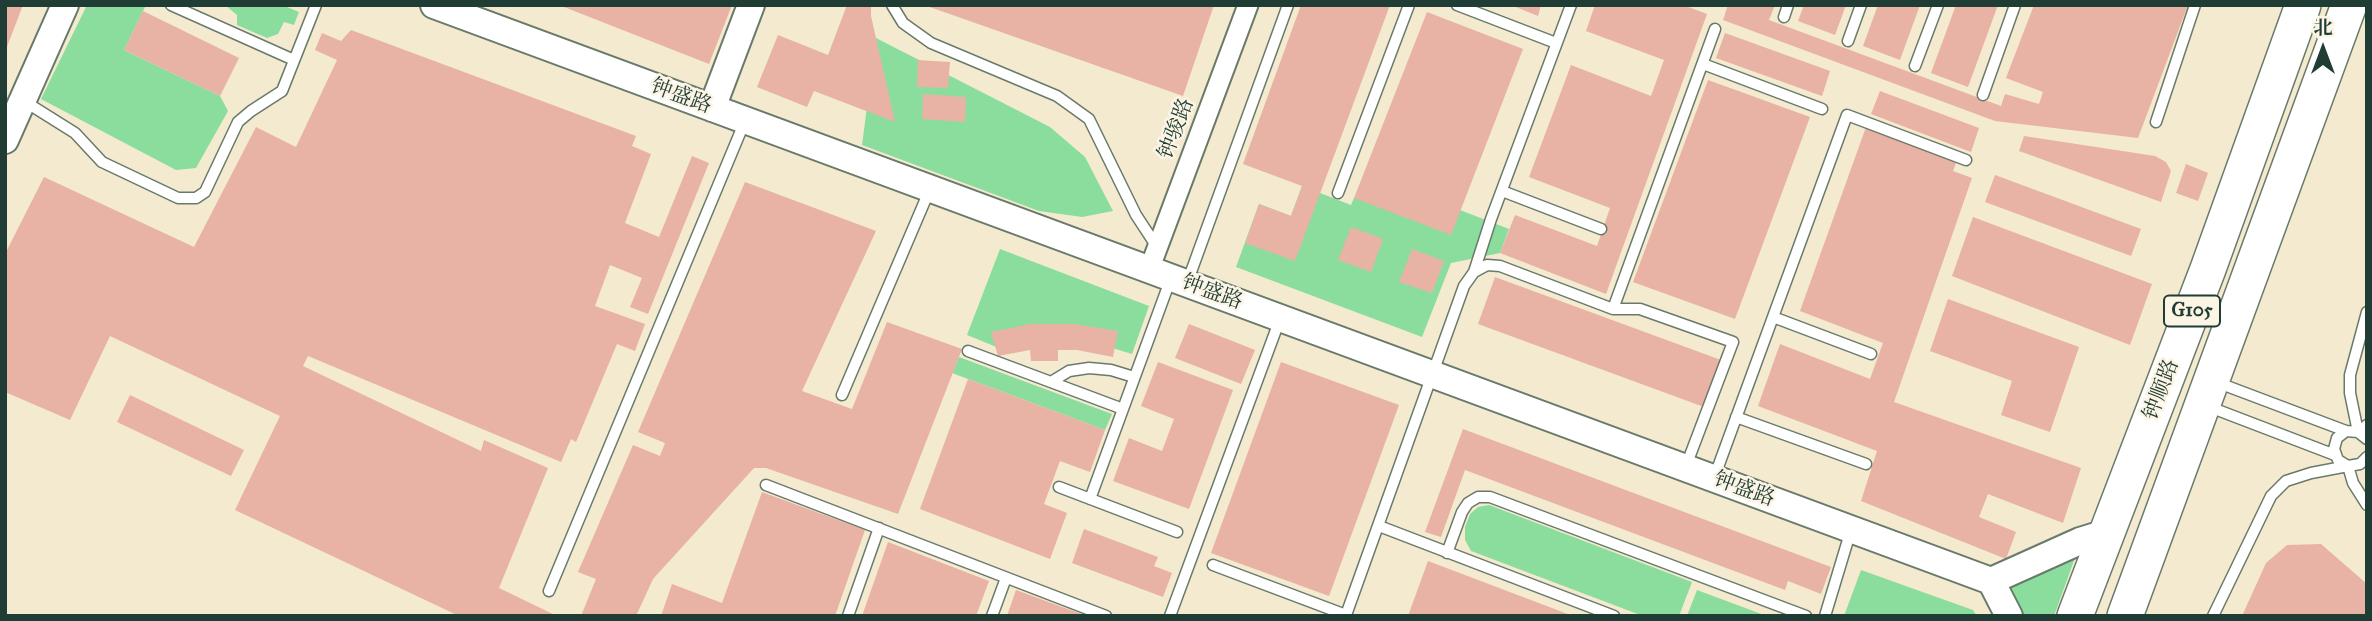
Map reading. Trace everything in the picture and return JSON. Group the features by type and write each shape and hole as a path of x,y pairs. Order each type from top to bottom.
{"highway":[{"name":"钟顺路","path":"2076,616 2208,269 2303,5"},
{"name":"钟顺路","path":"2125,616 2349,5"}],"street":[{"path":"5,140 65,5"},
{"name":"钟盛路","path":"434,5 930,189 1166,269 1280,318 1991,581"},
{"path":"712,108 751,5"},
{"name":"钟骏路","path":"1166,269 1248,5"},
{"path":"2009,616 1991,581 2080,541 2109,532"}],"lane":[{"path":"171,5 295,60"},
{"path":"24,101 75,133 102,162 178,198 196,198 205,192 238,122 282,91 316,5"},
{"path":"892,5 903,23 931,43 1057,96 1088,119 1166,269"},
{"path":"1090,499 1135,377 1166,269 1288,5"},
{"path":"1338,193 1409,5"},
{"path":"1457,5 1556,43"},
{"path":"1213,565 1346,615 1464,286 1474,272 1480,249 1571,5"},
{"path":"1784,17 1788,5"},
{"path":"1848,41 1861,5"},
{"path":"1915,66 1938,5"},
{"path":"1983,95 2015,5"},
{"path":"2156,121 2195,5"},
{"path":"1613,309 1715,29"},
{"path":"1703,64 1822,109"},
{"path":"1714,479 1847,115 1966,160"},
{"path":"549,591 745,120"},
{"path":"842,395 930,189"},
{"path":"1502,191 1601,229"},
{"path":"1474,272 1486,265 1500,265 1613,309 1640,309 1733,342 1686,468"},
{"path":"2208,393 2346,431 2364,432 2350,393 2350,375 2367,312"},
{"path":"1773,317 1871,354"},
{"path":"1170,616 1280,318"},
{"path":"968,351 1123,409"},
{"path":"1051,383 1069,371 1089,368 1111,370 1135,377"},
{"path":"2208,393 2335,455"},
{"path":"1736,417 1866,464"},
{"path":"2346,431 2335,443 2335,455 2348,466 2353,483 2367,505"},
{"path":"2213,616 2272,496 2286,481 2311,473 2360,464 2367,457"},
{"path":"765,485 1106,616"},
{"path":"1059,487 1177,532"},
{"path":"1447,553 1468,503 1478,498 1490,497 1806,616"},
{"path":"1379,526 1614,616"},
{"path":"848,616 879,528"},
{"path":"1825,616 1851,529"},
{"path":"992,616 1006,578"}],"green space":[{"path":"87,5 146,5 124,50 220,96 228,111 196,168 176,170 41,99"},
{"path":"225,5 282,5 299,12 294,25 284,22 278,34 267,38 237,25 237,15"},
{"path":"876,38 1050,127 1085,157 1113,211 1082,217 1039,211 862,145"},
{"path":"1302,186 1351,205 1354,198 1460,210 1509,229 1500,253 1451,263 1422,337 1236,267 1259,204 1291,216"},
{"path":"1000,249 1149,306 1132,354 1096,343 999,348 967,335"},
{"path":"959,357 1112,414 1105,430 952,373"},
{"path":"1489,505 1692,582 1679,616 1643,616 1471,551 1465,540 1465,527 1470,514 1478,507"},
{"path":"2076,555 2054,616 2021,616 2007,585"},
{"path":"1861,570 1973,610 1977,616 1844,616"},
{"path":"1697,590 1764,615 1764,616 1687,616"}],"building":[{"path":"5,5 23,5 5,52"},
{"path":"559,5 732,5 709,64"},
{"path":"847,5 871,5 871,16 895,122 814,91 807,107 757,87 778,35 828,55"},
{"path":"924,5 1214,5 1183,96"},
{"path":"1301,5 1390,5 1295,261 1245,243 1259,204 1291,216 1302,186 1243,164"},
{"path":"1511,5 1541,5 1538,16"},
{"path":"1595,5 1683,5 1707,14 1606,294 1500,253 1515,215 1597,246 1610,208 1529,177 1571,65 1651,96 1664,60 1586,31"},
{"path":"1728,5 1775,5 1769,20 2001,106 2005,94 2039,104 2043,92 2006,78 2034,5 2188,5 2138,138 1995,121 1723,20"},
{"path":"1804,5 1846,5 1835,35 1798,21"},
{"path":"1878,5 1920,5 1900,60 1863,46"},
{"path":"1956,5 1998,5 1968,87 1931,73"},
{"path":"143,11 239,58 220,96 124,50"},
{"path":"1427,12 1523,49 1451,235 1354,198"},
{"path":"351,30 636,136 632,146 651,154 625,223 659,237 692,156 709,163 648,314 630,307 642,278 610,265 595,306 645,324 635,351 617,344 576,442 571,439 561,462 308,356 303,366 481,451 484,440 548,468 499,588 557,616 459,616 235,510 280,416 110,336 70,420 5,392 5,254 44,177 194,247 256,127 296,147 337,60 315,50 322,33 341,41"},
{"path":"1725,33 1830,71 1822,96 1716,58"},
{"path":"918,60 950,62 948,88 917,87"},
{"path":"1708,80 1810,117 1735,319 1633,282"},
{"path":"1880,91 1979,128 1971,152 1871,114"},
{"path":"923,94 966,97 965,122 922,119"},
{"path":"1866,127 1957,160 1953,171 1972,178 1894,402 2081,468 2063,523 1988,494 1979,517 2016,532 2006,559 1861,501 1877,451 1758,406 1780,344 1870,379 1883,343 1800,311"},
{"path":"2024,136 2155,156 2166,162 2171,171 2161,202 2019,151"},
{"path":"2186,164 2208,173 2198,201 2176,193"},
{"path":"1995,175 2141,229 2131,256 1985,202"},
{"path":"745,182 876,231 802,391 852,409 887,322 962,349 898,514 766,468 754,468 653,579 636,616 581,616 596,579 578,572 633,445 660,456 665,443 638,432"},
{"path":"1973,217 2152,284 2130,345 1952,276"},
{"path":"1351,227 1383,239 1371,272 1338,260"},
{"path":"1412,249 1444,261 1432,293 1399,282"},
{"path":"1495,277 1721,360 1704,407 1478,324"},
{"path":"1948,299 2079,347 2050,432 2001,415 2012,381 1930,351"},
{"path":"1031,324 1074,324 1118,331 1113,357 1077,350 1058,350 1058,361 1031,361 1030,350 998,356 991,332"},
{"path":"1189,324 1255,350 1241,384 1175,358"},
{"path":"1158,362 1233,390 1189,509 1113,481 1129,438 1162,451 1174,419 1141,406"},
{"path":"1281,362 1399,405 1329,596 1211,553"},
{"path":"968,379 1105,430 1090,472 1060,461 1044,504 1067,513 1050,559 920,509"},
{"path":"130,395 244,450 231,476 117,422"},
{"path":"1463,429 1831,567 1821,594 1788,581 1785,590 1465,470 1441,537 1425,532"},
{"path":"762,492 865,530 835,616 661,616 672,584 722,603"},
{"path":"1084,529 1158,557 1154,566 1172,573 1163,597 1072,563"},
{"path":"888,542 989,581 976,616 862,616"},
{"path":"2321,544 2367,584 2367,616 2242,616 2266,563 2287,545"},
{"path":"1428,561 1573,616 1408,616"},
{"path":"1016,590 1084,615 1084,616 1007,616"}]}
